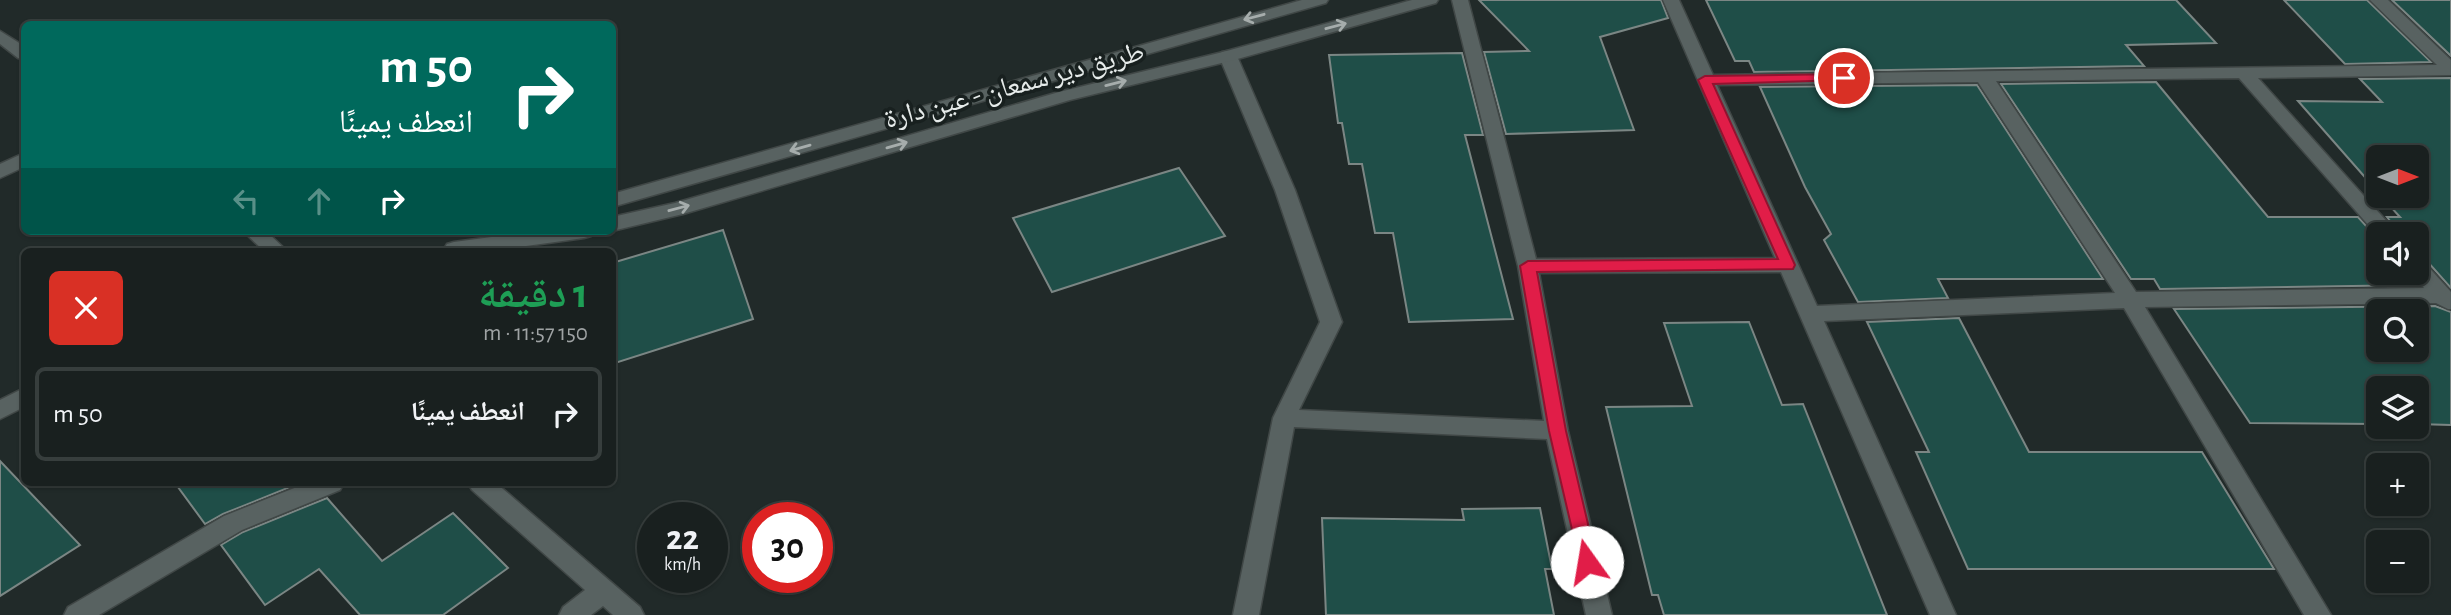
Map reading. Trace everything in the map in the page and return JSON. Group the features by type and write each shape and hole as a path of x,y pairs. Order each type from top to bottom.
{"street":[{"name":"طريق دير سمعان - عين دارة","path":"616,200 1320,0"},
{"name":"طريق دير سمعان - عين دارة","path":"616,223 676,209 1065,96 1228,56 1430,0"},
{"path":"1460,0 1528,266 1558,431 1599,615"},
{"path":"1671,0 1943,615"},
{"path":"2378,0 2451,70"},
{"path":"0,36 21,52"},
{"path":"1228,56 1285,190 1331,322 1284,418 1246,615"},
{"path":"1705,80 2451,70"},
{"path":"2245,74 2377,222"},
{"path":"1983,75 2130,300 2318,615"},
{"path":"0,172 21,161"},
{"path":"258,235 273,248"},
{"path":"458,248 500,235"},
{"path":"468,248 557,235"},
{"path":"1528,266 1788,265"},
{"path":"2429,281 2446,300"},
{"path":"1811,314 2130,300 2446,300"},
{"path":"0,410 21,399"},
{"path":"1284,418 1558,431"},
{"path":"77,615 233,523 325,486"},
{"path":"483,486 631,615"},
{"path":"572,615 603,591"}],"building":[{"path":"1479,0 1661,0 1668,18 1600,37 1634,130 1506,134 1484,52 1529,51"},
{"path":"1706,0 2176,0 2216,43 2126,45 2144,66 1754,72 1749,61 1735,61"},
{"path":"2284,0 2367,0 2431,62 2345,64"},
{"path":"2392,0 2451,0 2451,56"},
{"path":"1462,53 1483,135 1465,135 1513,319 1409,322 1393,233 1375,233 1362,164 1349,164 1342,123 1338,123 1329,55"},
{"path":"2451,78 2451,288 2429,263 2429,222 2391,222 2387,217 2400,217 2392,208 2429,208 2429,145 2366,145 2366,178 2298,101 2382,102 2360,79"},
{"path":"2156,82 2268,217 2358,217 2366,226 2366,285 2418,285 2160,289 2154,279 2131,279 2001,84"},
{"path":"1977,85 2103,279 1938,279 1948,298 1858,302 1824,240 1831,234 1805,187 1760,87"},
{"path":"1179,168 1225,236 1052,292 1013,218"},
{"path":"723,230 753,319 616,363 616,262"},
{"path":"2429,306 2451,312 2451,425 2429,424 2429,376 2366,376 2366,424 2250,423 2174,309 2366,307 2366,362 2429,362"},
{"path":"1959,318 2029,452 2202,452 2274,569 1968,569 1916,452 1929,452 1867,322"},
{"path":"1749,322 1782,405 1803,404 1887,615 1664,615 1658,595 1652,595 1606,407 1692,406 1664,323"},
{"path":"0,461 80,545 0,596"},
{"path":"177,486 293,486 223,514 205,524"},
{"path":"327,498 382,561 453,513 508,568 443,615 360,615 319,569 265,605 221,545 243,532"},
{"path":"1540,508 1552,569 1545,569 1554,615 1326,615 1322,518 1464,520 1462,509"}],"route":[{"path":"1587,562 1558,431 1528,266 1788,265 1705,80 1844,78"}]}
